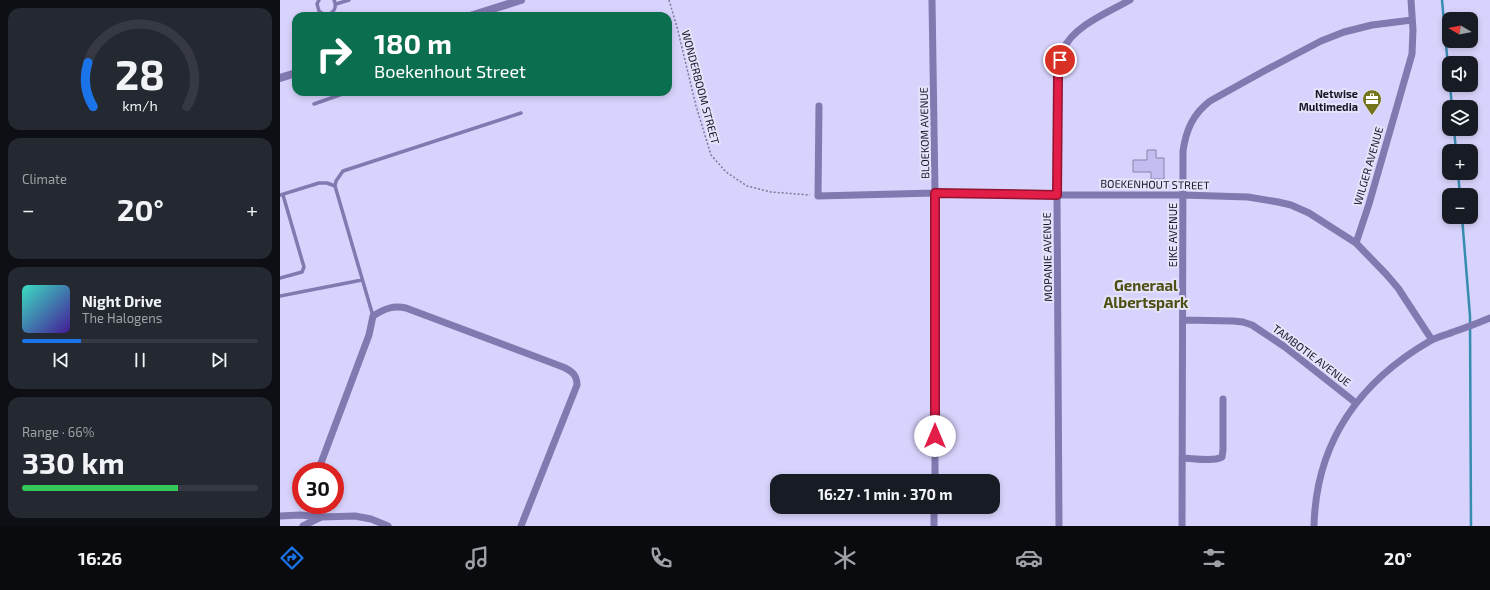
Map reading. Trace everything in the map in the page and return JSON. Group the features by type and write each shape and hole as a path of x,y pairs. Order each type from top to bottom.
{"street":[{"path":"483,12 521,0"},
{"name":"BLOEKOM AVENUE","path":"932,0 935,193 935,474"},
{"name":"MOPANIE AVENUE","path":"1060,526 1057,195 1058,77 1063,50 1075,33 1093,20 1130,0"},
{"name":"WILGER AVENUE","path":"1356,243 1369,204 1412,54 1411,0"},
{"name":"EIKE AVENUE","path":"1182,526 1183,151 1184,139 1193,119 1210,101 1321,41 1344,32 1372,25 1412,20"},
{"path":"280,78 292,74"},
{"path":"818,196 819,106"},
{"name":"BOEKENHOUT STREET","path":"818,196 935,193 1057,195 1183,194 1248,197 1291,205 1309,213 1356,243 1382,269 1398,288 1432,340"},
{"path":"321,462 369,335 373,316 384,309 398,306 406,308 563,367 574,374 577,380 577,385 521,526"},
{"path":"1314,526 1316,494 1325,460 1340,427 1356,403 1383,375 1400,361 1432,340 1490,318"},
{"name":"TAMBOTIE AVENUE","path":"1183,320 1233,321 1252,325 1285,347 1356,403"},
{"path":"1182,458 1219,459 1222,457 1224,400"},
{"path":"315,514 316,518"},
{"path":"934,514 934,526"},
{"path":"280,516 300,515 316,518 355,516 371,519 388,526"},
{"path":"303,526 316,518"}],"lane":[{"path":"319,0 318,8 320,12"},
{"path":"334,11 335,2 349,0"},
{"path":"314,104 337,96"},
{"path":"373,316 335,186 336,181 343,171 521,113"},
{"path":"280,278 302,272 304,270 281,195 319,183 327,183 335,186"},
{"path":"280,296 362,280"}],"path":[{"name":"WONDERBOOM STREET","path":"669,0 696,106 711,155 726,172 747,186 771,192 818,196"}],"building":[{"path":"1147,150 1156,150 1156,158 1164,158 1164,179 1151,179 1151,172 1133,172 1133,160 1147,160"}],"waterway":[{"path":"1442,0 1447,56"},
{"path":"1451,92 1451,100"},
{"path":"1455,136 1455,144"},
{"path":"1459,180 1459,188"},
{"path":"1463,224 1470,316 1471,526"}],"place":[{"name":"Netwise Multimedia","path":"1372,116"}],"district":[{"name":"Generaal Albertspark","path":"1146,294"}],"route":[{"path":"935,436 935,193 1057,195 1058,77 1060,60"}]}
